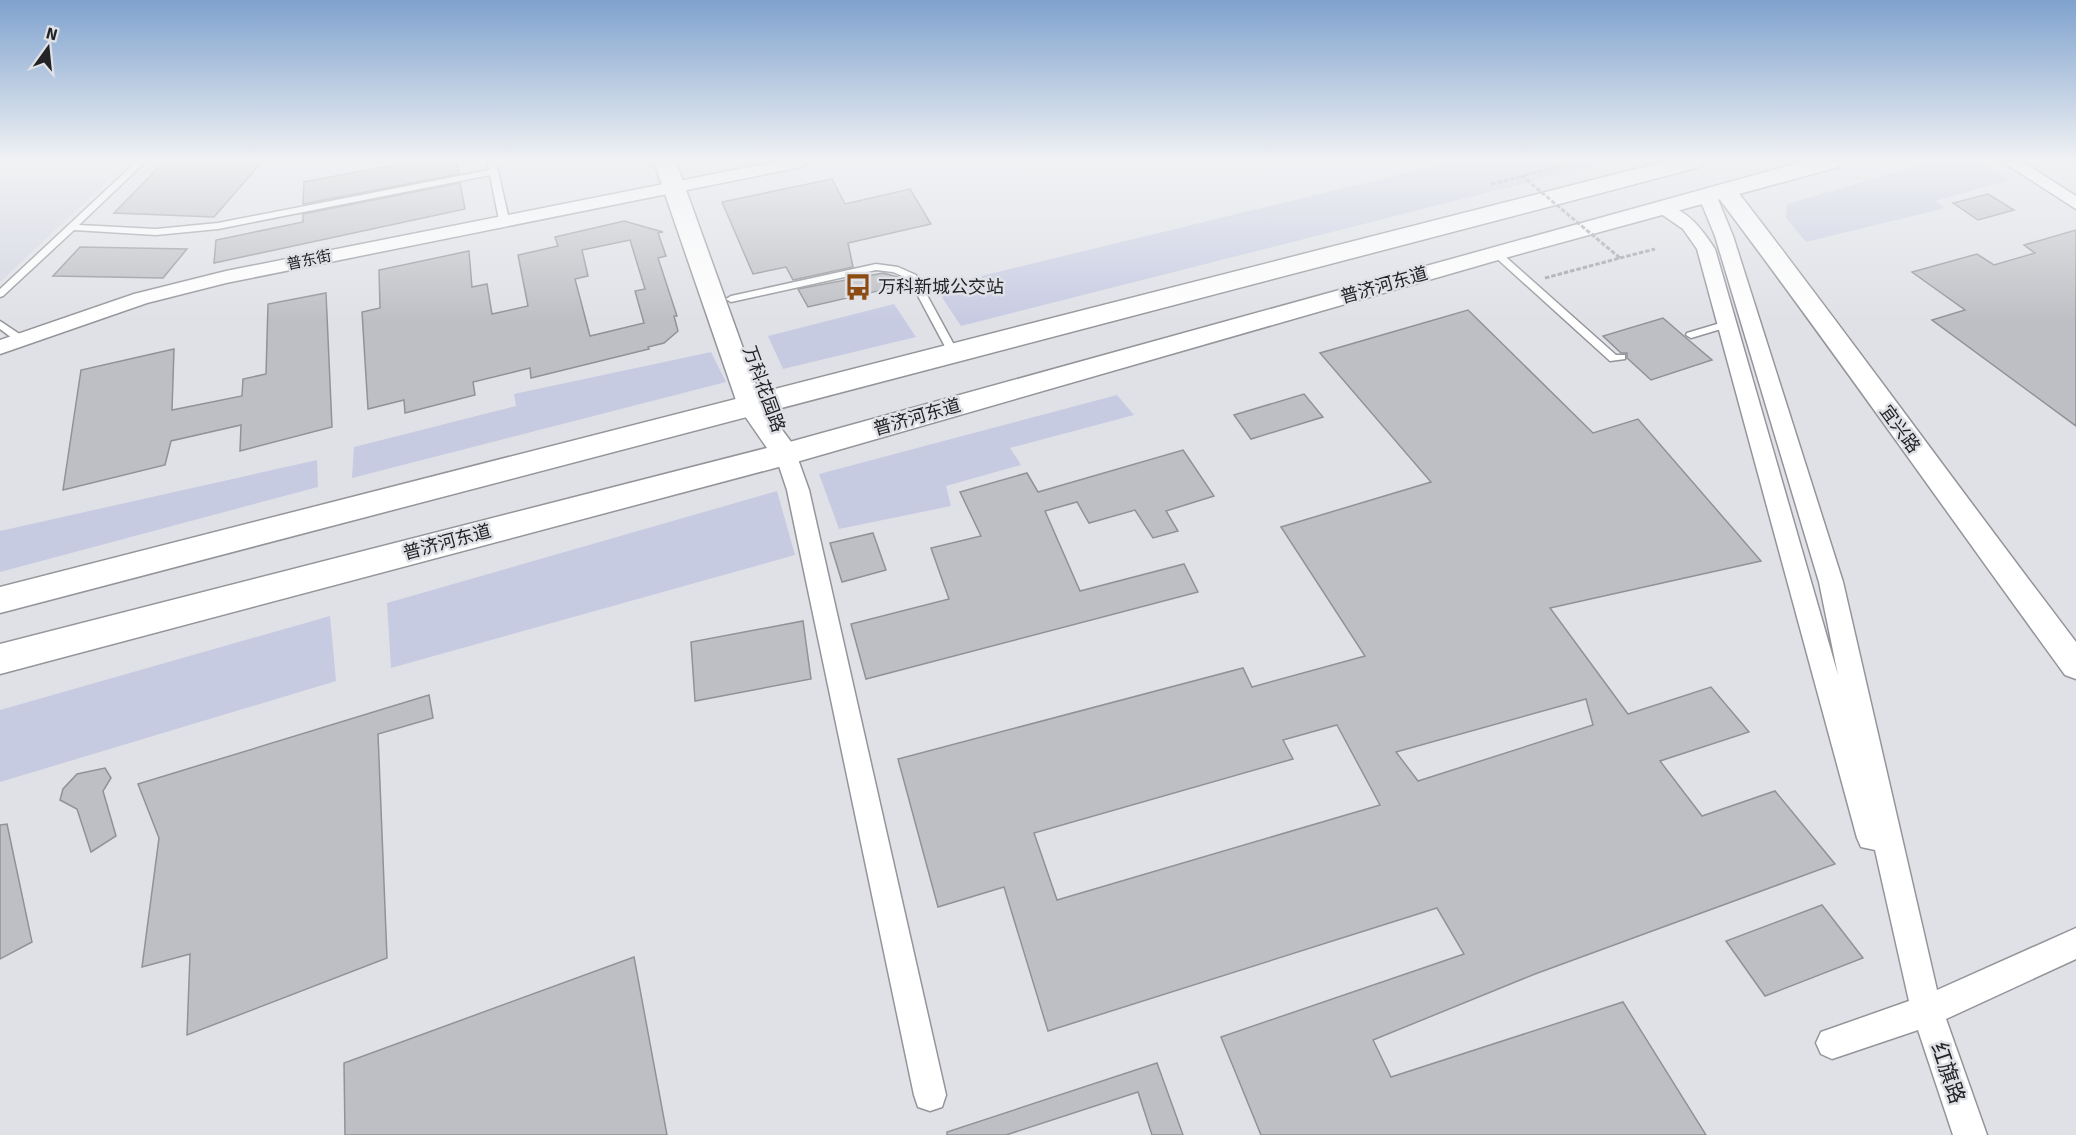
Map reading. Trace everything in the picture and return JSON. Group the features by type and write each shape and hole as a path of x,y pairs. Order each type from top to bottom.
{"main road":[{"path":"0,600 1486,215"},
{"name":"普济河东道","path":"0,659 786,454 1496,253 1640,215"}],"street":[{"name":"普东街","path":"0,346 141,298 226,277 524,215"},
{"name":"万科花园路","path":"692,215 762,403 786,454"},
{"path":"1673,215 1690,225 1706,249 1909,970 1927,1011"},
{"path":"1720,215 1724,236 1831,582 1927,1011"},
{"name":"宜兴路","path":"1735,215 1806,297 1890,416 2076,666"},
{"path":"786,454 798,490 930,1095"},
{"path":"1832,1043 1927,1011 2076,943"},
{"name":"红旗路","path":"1927,1011 1970,1135"}],"lane":[{"path":"0,294 84,215"},
{"path":"71,227 156,232 218,226 269,215"},
{"path":"503,215 504,220"},
{"path":"1496,253 1614,359 1621,357"},
{"path":"723,301 876,267 895,269 913,277 954,354"},
{"path":"0,324 20,339"},
{"path":"1691,335 1727,324"}],"path":[{"path":"1569,215 1620,258"},
{"path":"1545,278 1655,249"}],"shaded area":[{"path":"0,215 71,215 0,282"},
{"path":"1233,215 1399,215 961,326 939,293 984,282 981,276"},
{"path":"1786,215 1917,215 1806,242 1786,218"},
{"path":"894,304 916,337 783,369 768,336"},
{"path":"711,352 726,382 352,478 354,447 516,406 514,394"},
{"path":"1117,395 1134,415 1010,448 1021,465 946,486 951,506 839,529 819,474"},
{"path":"317,460 318,487 0,572 0,531"},
{"path":"777,491 795,555 391,668 387,603"},
{"path":"330,616 336,681 0,782 0,710"}],"building":[{"path":"163,215 216,215 214,217"},
{"path":"303,215 437,215 214,263 216,240 303,222"},
{"path":"728,215 926,215 931,224 848,243 853,267 793,280 786,267 753,274"},
{"path":"1971,215 1996,215 1978,220"},
{"path":"624,221 663,232 658,233 666,256 658,258 677,316 674,316 678,331 664,343 648,347 649,349 531,378 530,368 473,382 475,395 405,413 404,400 368,409 362,312 380,308 379,270 469,251 472,287 487,284 492,314 528,306 518,255 558,246 555,237","holes":["630,240 645,289 635,291 644,323 590,336 575,279 588,276 582,250"]},
{"path":"2076,230 2076,426 1932,320 1965,310 1912,272 1977,254 1994,265 2035,253 2024,245"},
{"path":"80,247 187,249 163,278 53,276"},
{"path":"883,273 901,278 904,285 808,307 798,289"},
{"path":"326,293 332,427 240,451 241,425 171,441 165,465 63,490 81,370 174,349 172,410 242,396 243,379 266,374 268,304"},
{"path":"1468,310 1593,433 1638,419 1761,561 1550,608 1628,714 1711,687 1749,732 1660,761 1702,816 1775,791 1835,864 1535,974 1373,1040 1391,1077 1623,1002 1706,1135 1261,1135 1221,1037 1464,954 1437,908 1048,1031 1004,887 938,907 898,759 1243,668 1252,687 1365,656 1281,527 1431,482 1320,353","holes":["1586,699 1593,725 1418,781 1396,752","1337,725 1380,805 1057,900 1034,833 1293,759 1283,740"]},
{"path":"1663,318 1712,360 1651,380 1627,358 1627,353 1621,353 1603,336"},
{"path":"1304,394 1323,417 1251,439 1234,415"},
{"path":"1183,450 1214,496 1166,511 1178,531 1153,538 1135,510 1089,523 1077,502 1045,511 1080,591 1184,564 1198,592 866,679 851,624 949,599 931,548 981,536 960,492 1027,473 1038,492"},
{"path":"873,533 886,570 842,582 830,543"},
{"path":"803,621 811,679 695,701 691,642"},
{"path":"429,695 433,718 378,734 387,958 187,1035 190,954 142,967 159,838 138,784"},
{"path":"105,768 111,778 103,791 116,836 91,852 77,809 60,800 63,789 77,774"},
{"path":"7,824 32,942 0,959 0,825"},
{"path":"1822,905 1863,958 1765,996 1726,941"},
{"path":"634,957 667,1135 345,1135 344,1063"},
{"path":"1157,1063 1183,1135 1152,1135 1138,1092 1006,1135 947,1135 947,1132"}],"place":[{"name":"万科新城公交站","path":"858,287"}]}
